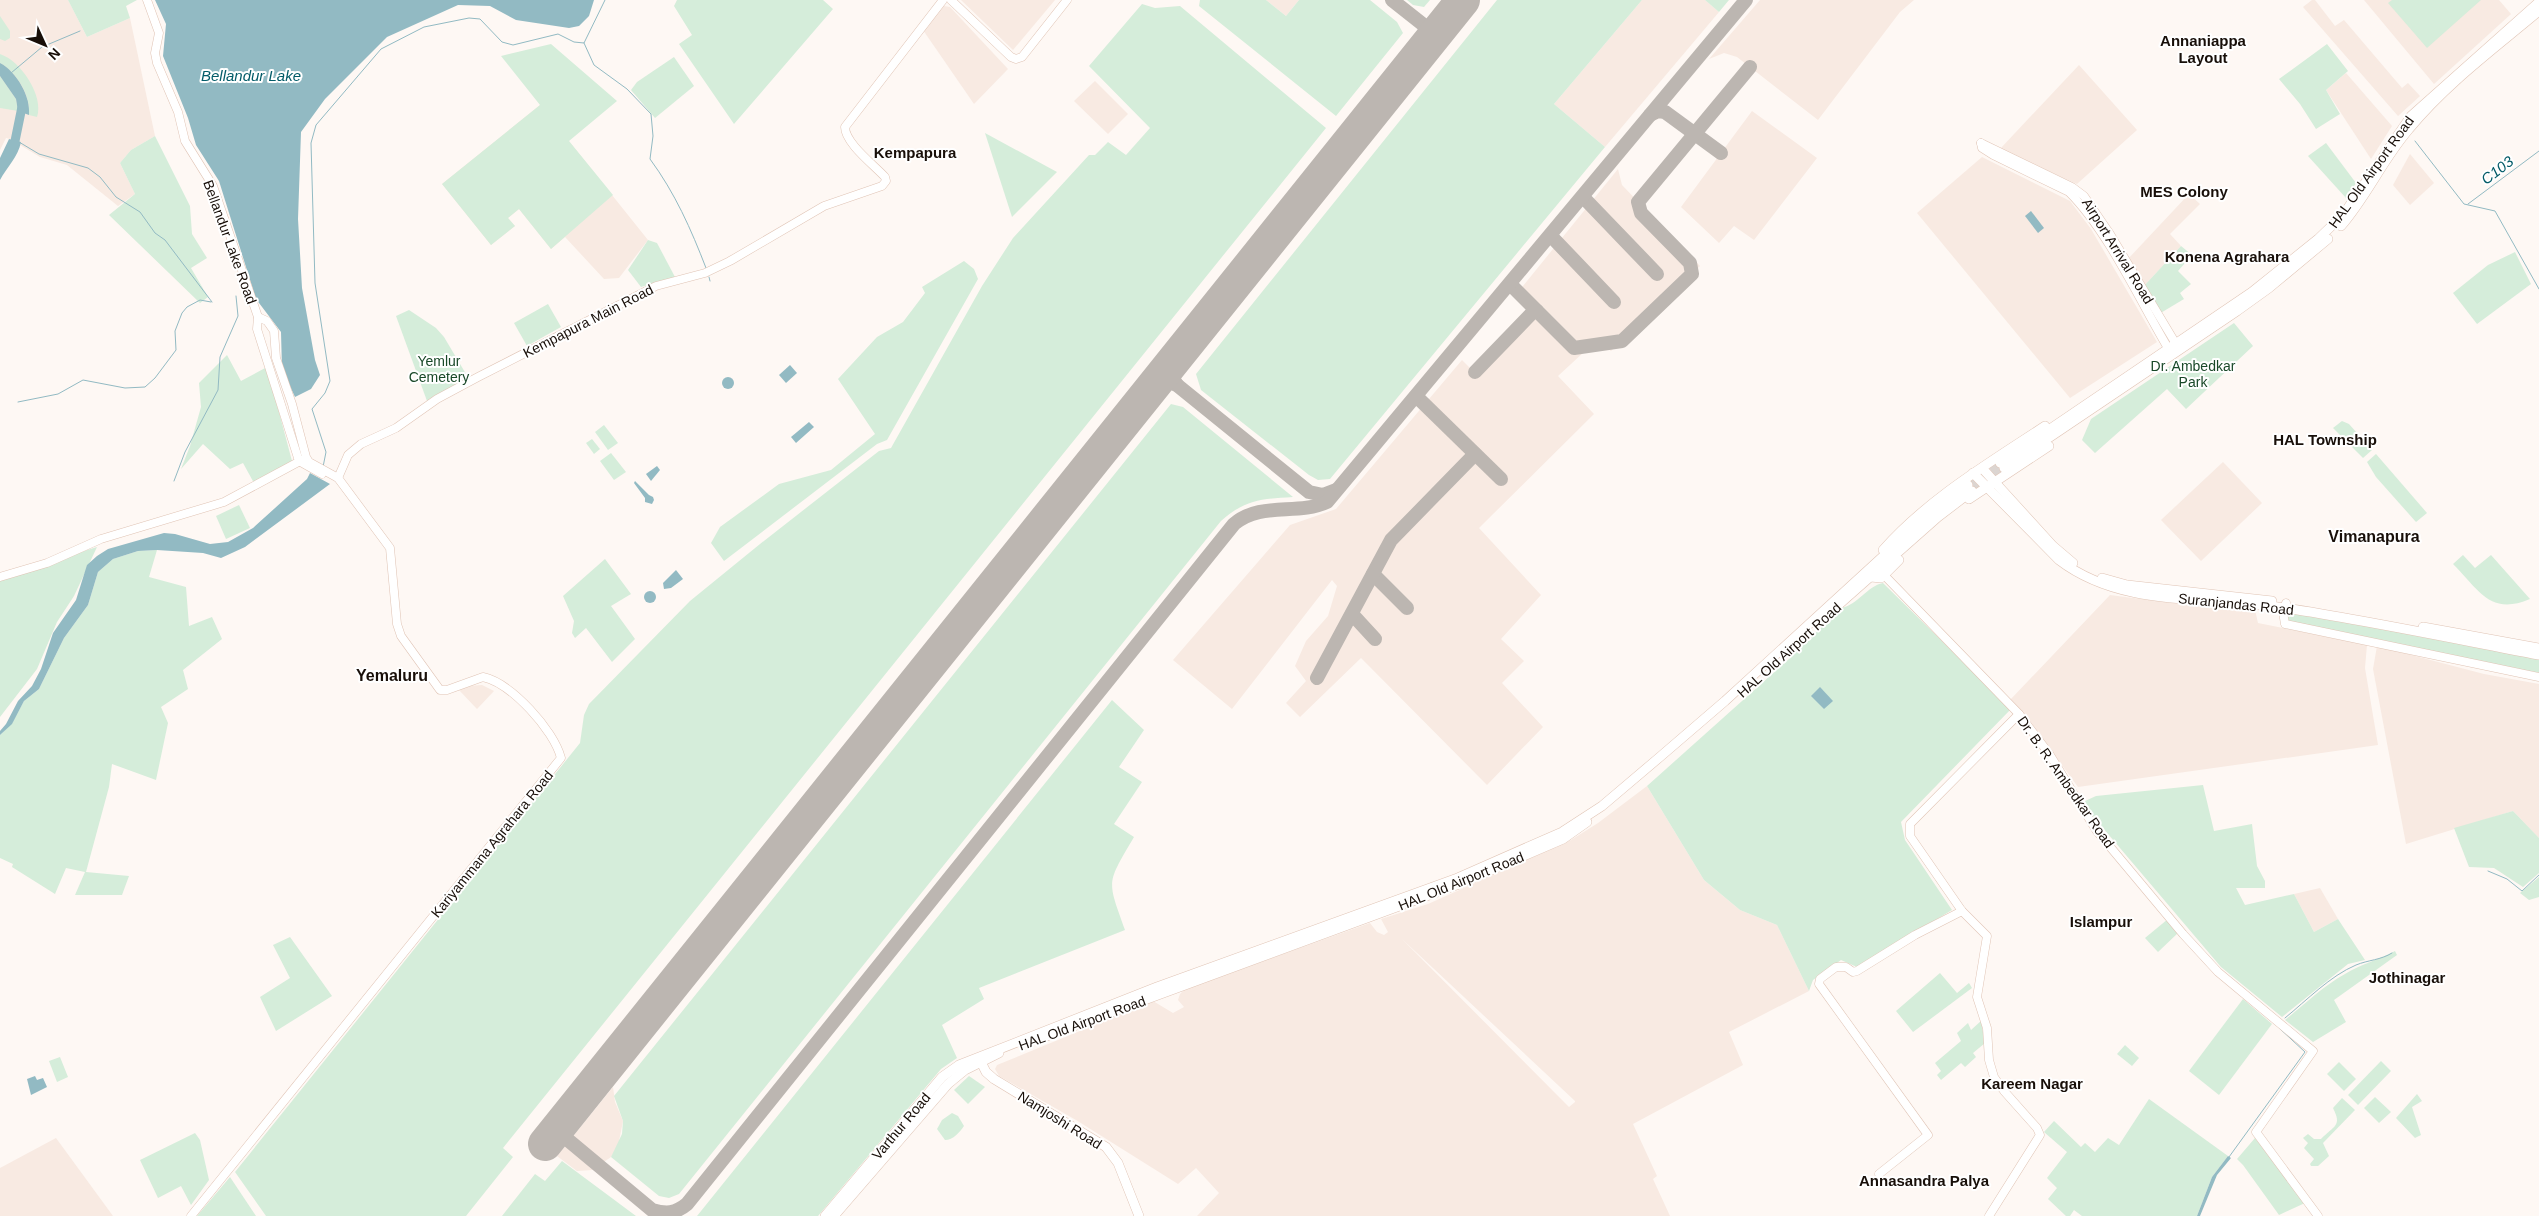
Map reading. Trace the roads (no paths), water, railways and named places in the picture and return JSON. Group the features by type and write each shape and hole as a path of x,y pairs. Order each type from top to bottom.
{"main road":[{"name":"HAL Old Airport Road","path":"2075,416 2172,346 2252,292 2336,227 2410,116 2539,2"},
{"name":"HAL Old Airport Road","path":"2075,416 2269,288 2336,227 2362,199 2412,124 2483,58 2539,11"},
{"path":"2002,466 2075,416"},
{"path":"1870,574 1870,564 1892,540 1930,506 1973,473 2057,418 2075,416"},
{"path":"1870,574 1881,578 1944,518 2062,437 2075,416"},
{"name":"Suranjandas Road","path":"1982,468 1990,485"},
{"name":"Suranjandas Road","path":"1973,473 1990,485 2059,560 2070,568 2103,585 2155,596 2285,605 2539,648"},
{"path":"1870,574 1970,488"},
{"name":"HAL Old Airport Road","path":"979,1059 1452,884 1563,839 1605,810 1729,705 1870,574"},
{"name":"Suranjandas Road","path":"2285,605 2539,655"},
{"name":"HAL Old Airport Road","path":"989,1051 1157,987 1452,884"},
{"name":"Varthur Road","path":"834,1216 948,1084 989,1051"},
{"name":"Varthur Road","path":"825,1216 942,1077 959,1065 979,1059"},
{"name":"Namjoshi Road","path":"979,1059 994,1079 1106,1147 1118,1163 1139,1216"}],"street":[{"name":"Bellandur Lake Road","path":"147,0 159,33 155,54 156,63 178,112 185,141 213,186 258,317 258,329 305,462"},
{"name":"Kempapura Main Road","path":"336,478 348,455 361,444 396,428 437,399 478,376 656,286 704,273 730,261 824,206 882,186 886,181 846,135 845,127 943,0"},
{"path":"951,0 1011,57 1016,59 1022,57 1067,0"},
{"name":"Airport Arrival Road","path":"1981,143 2074,188 2084,196 2110,234 2172,346 2079,202 2069,192 1993,155 1982,148 1981,143"},
{"name":"Bellandur Lake Road","path":"258,317 268,320 274,331 276,358 292,404 305,462"},
{"path":"0,578 47,563 101,538 224,502 305,462 336,478"},
{"name":"Kariyammana Agrahara Road","path":"191,1216 561,758 551,735 526,705 491,678 483,677 448,690 440,690 401,636 397,624 390,548 336,478"},
{"name":"Dr. B. R. Ambedkar Road","path":"1884,575 2019,714 2050,754 2096,830 2182,934 2218,972 2314,1051 2256,1132 2318,1216"},
{"path":"2285,605 2285,624 2539,677"},
{"path":"1989,1216 2040,1135 2037,1128 1994,1077 1989,1060 1987,1028 1977,997 1987,936 1962,911 1910,836 1909,830 1910,824 2019,714"},
{"path":"1880,1174 1928,1135 1819,984 1820,980 1836,967 1846,967 1854,972 1857,971 1915,935 1962,911"},
{"path":"186,1216 199,1205"}],"water":[{"name":"Bellandur Lake","path":"155,0 594,0 589,16 579,26 569,28 516,20 490,6 458,5 387,37 325,99 301,132 298,219 302,288 315,360 320,375 311,389 295,397 282,369 281,332 256,299 219,181 196,145 188,118 163,56 166,24"},
{"path":"0,63 12,72 22,86 28,101 29,115 18,111 16,99 0,76"},
{"path":"9,139 21,142 20,147 0,180 0,158"},
{"path":"2031,211 2044,228 2038,233 2025,216"},
{"path":"790,365 797,373 786,383 779,375"},
{"path":"726,377 730,377 734,383 730,389 726,389 722,385 722,381"},
{"path":"809,422 814,427 796,443 791,437"},
{"path":"657,466 660,470 651,481 646,474"},
{"path":"310,473 330,484 245,547 221,558 203,553 157,550 138,551 113,559 98,572 88,605 64,638 39,689 24,701 12,724 0,735 0,731 6,724 18,701 32,686 41,669 53,633 76,600 87,565 97,556 108,549 164,533 175,534 210,544 228,542 253,528 307,479"},
{"path":"635,481 653,497 652,504 645,502 645,498 634,483"},
{"path":"676,570 683,579 671,588 664,589 663,583"},
{"path":"648,591 652,591 656,597 652,603 648,603 644,599 644,595"},
{"path":"1820,687 1833,701 1824,709 1811,696"},
{"path":"35,1076 37,1080 43,1078 47,1087 31,1095 27,1079"},
{"path":"2228,1156 2231,1158 2217,1175 2200,1216 2197,1216 2212,1177"}],"waterway":[{"path":"323,467 326,452 312,409 325,393 330,381 315,283 311,143 316,125 381,49 424,27 469,18 480,19 502,42 513,45 558,34 574,42 584,43 605,0"},
{"path":"11,73 42,47 80,31"},
{"path":"584,43 594,65 627,89 651,114 653,136 650,159 682,212 706,268"},
{"path":"0,169 15,141 23,102"},
{"name":"C103","path":"2415,141 2464,204 2495,211 2539,289"},
{"path":"19,142 39,154 88,168 100,177 116,197 140,212 155,233 165,240 212,302"},
{"name":"C103","path":"2468,204 2539,151"},
{"path":"709,277 710,281"},
{"path":"174,481 185,452 218,390 220,357 238,316 236,296"},
{"path":"18,402 58,394 83,380 125,388 145,387 155,378 176,350 175,331 182,313 187,307 200,300 211,302"},
{"path":"2488,871 2507,879 2522,891 2539,875"},
{"path":"2285,1018 2337,975 2361,963 2392,953"},
{"path":"2229,1157 2305,1052 2277,1026"}],"tunnel":[{"path":"1968,485 2000,463"},
{"path":"1972,491 2004,468"}],"district":[{"name":"Annaniappa Layout","path":"2203,48"},
{"name":"Kempapura","path":"915,152"},
{"name":"MES Colony","path":"2184,191"},
{"name":"Konena Agrahara","path":"2227,256"},
{"name":"HAL Township","path":"2325,439"},
{"name":"Vimanapura","path":"2374,536"},
{"name":"Yemaluru","path":"392,675"},
{"name":"Islampur","path":"2101,921"},
{"name":"Jothinagar","path":"2407,977"},
{"name":"Kareem Nagar","path":"2032,1083"},
{"name":"Annasandra Palya","path":"1924,1180"}],"park label":[{"name":"Yemlur Cemetery","path":"439,370"},
{"name":"Dr. Ambedkar Park","path":"2193,374"}]}
